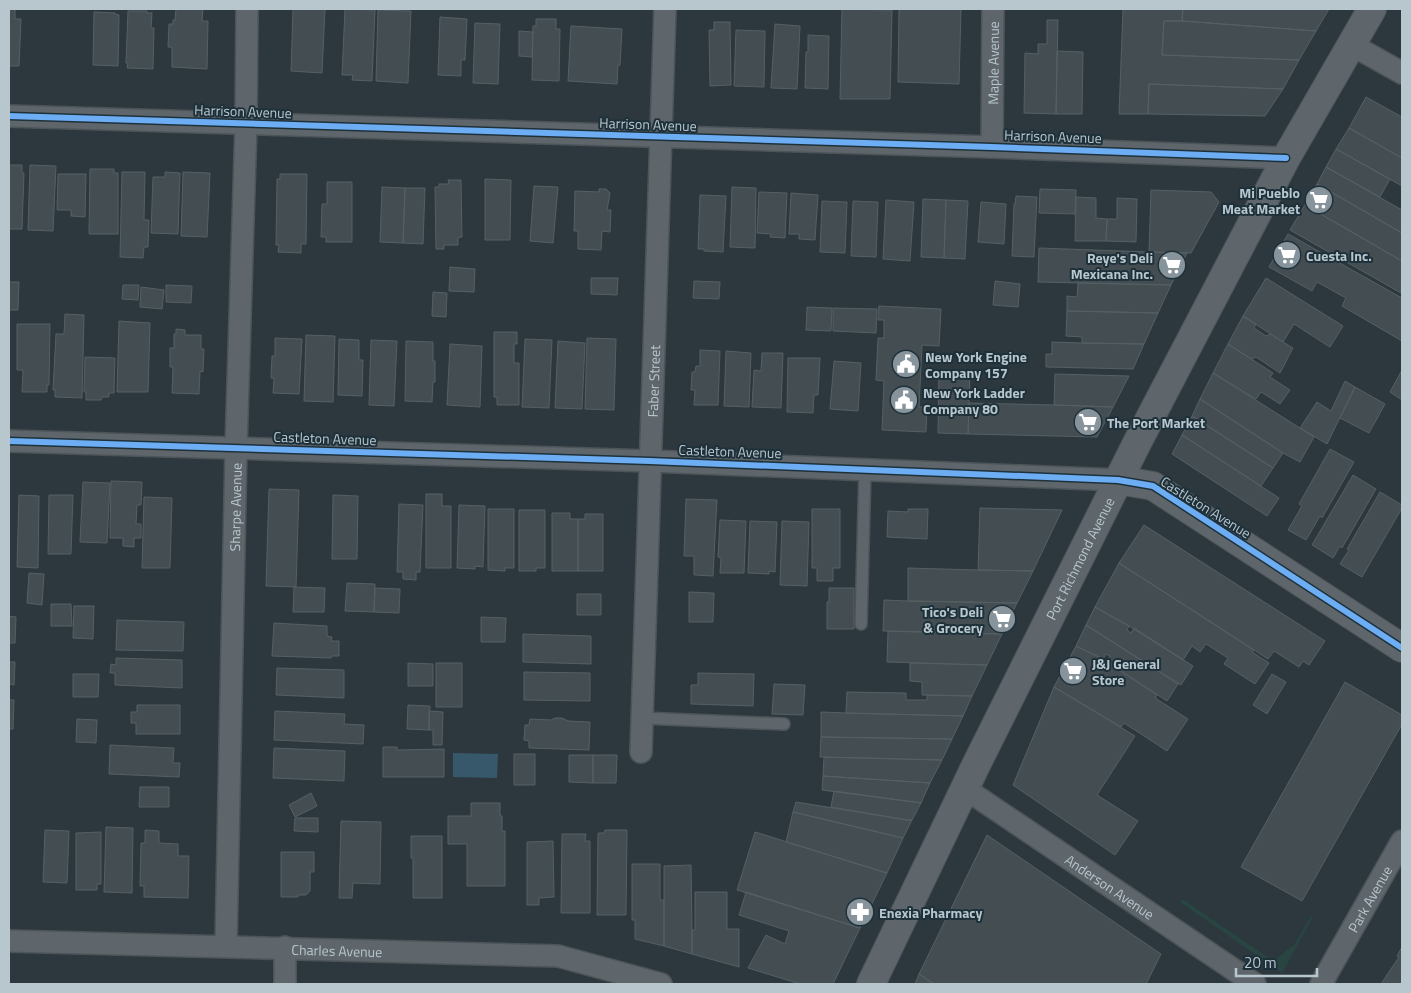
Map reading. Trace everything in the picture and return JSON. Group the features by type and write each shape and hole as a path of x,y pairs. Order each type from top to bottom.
{"street":[{"name":"Sharpe Avenue","path":"226,946 236,448 248,9"},
{"name":"Faber Street","path":"640,752 665,9"},
{"name":"Maple Avenue","path":"992,147 993,9"},
{"name":"Port Richmond Avenue","path":"872,984 964,788 1118,480 1286,158 1372,9"},
{"path":"1352,45 1402,73"},
{"name":"Harrison Avenue","path":"9,116 1286,158"},
{"name":"Castleton Avenue","path":"9,441 650,460 1118,480 1153,486 1402,648"},
{"name":"Anderson Avenue","path":"964,788 1255,984"},
{"name":"Park Avenue","path":"1321,984 1402,841"},
{"name":"Charles Avenue","path":"9,941 285,947 558,956 661,984"},
{"path":"285,947 285,984"}],"lane":[{"path":"861,624 865,470"},
{"path":"642,718 784,724"}],"green space":[{"path":"1182,900 1273,961 1294,945 1311,916 1313,917 1282,973 1180,902"}],"water":[{"path":"453,753 498,754 497,778 453,777"}],"building":[{"path":"9,9 15,9 15,19 21,19 19,66 9,66"},
{"path":"176,9 203,9 202,21 208,21 207,69 172,67 172,47 168,47 169,24 173,24 173,20 175,20"},
{"path":"293,9 325,9 322,73 291,71"},
{"path":"345,9 375,10 372,81 352,80 353,75 342,75"},
{"path":"842,9 892,10 890,99 840,99"},
{"path":"899,9 961,9 959,84 898,82"},
{"path":"1123,9 1183,9 1182,21 1164,21 1162,55 1299,60 1283,89 1149,84 1148,114 1119,114"},
{"path":"1183,9 1329,9 1316,31 1182,21"},
{"path":"378,10 411,11 408,83 376,81"},
{"path":"128,11 147,11 147,13 152,13 151,28 154,28 153,69 127,68"},
{"path":"94,12 115,13 119,15 118,66 93,65"},
{"path":"440,17 467,19 465,60 461,60 461,76 438,75"},
{"path":"536,19 556,19 556,29 560,29 559,81 532,80 533,26 536,26"},
{"path":"1047,20 1058,20 1056,114 1024,113 1025,53 1038,54 1038,44 1047,44"},
{"path":"1164,21 1316,31 1299,60 1162,55"},
{"path":"714,22 730,22 731,85 710,86 709,30 714,30"},
{"path":"475,23 500,24 498,84 473,83"},
{"path":"775,24 800,26 797,89 771,88"},
{"path":"571,26 622,29 617,84 568,81"},
{"path":"736,30 765,31 764,87 734,86"},
{"path":"519,31 533,32 532,57 519,56"},
{"path":"808,35 829,36 828,89 805,88"},
{"path":"1057,51 1083,52 1082,114 1056,114"},
{"path":"1149,84 1283,89 1265,116 1148,114"},
{"path":"1366,97 1402,117 1402,158 1349,128"},
{"path":"1349,128 1402,158 1402,186 1336,149"},
{"path":"1336,149 1390,179 1380,197 1326,167"},
{"path":"9,165 22,165 22,173 24,173 22,229 9,229"},
{"path":"30,165 56,166 53,231 28,230"},
{"path":"1326,167 1402,210 1402,233 1317,184"},
{"path":"90,169 114,169 114,173 118,173 118,234 89,234"},
{"path":"122,172 145,172 144,220 149,220 148,247 144,247 143,258 120,257"},
{"path":"165,172 180,173 178,234 151,233 153,177 165,177"},
{"path":"183,172 210,173 207,237 181,236"},
{"path":"58,174 86,174 85,217 71,216 71,210 57,210"},
{"path":"280,174 307,174 306,244 301,244 301,253 278,252 279,245 276,245 277,179 280,179"},
{"path":"485,179 511,180 510,240 485,240"},
{"path":"448,180 461,180 462,237 458,238 458,245 444,245 444,249 436,249 435,187 439,187 439,184 449,184"},
{"path":"327,182 352,182 352,242 326,242 326,237 321,237 322,204 327,204"},
{"path":"1317,184 1402,233 1402,261 1305,205"},
{"path":"534,186 558,187 553,243 530,241"},
{"path":"382,187 405,188 403,243 380,242"},
{"path":"732,187 756,188 755,248 730,247"},
{"path":"405,188 425,188 423,244 403,243"},
{"path":"599,189 606,189 610,193 607,210 611,210 610,232 602,231 601,250 578,249 578,231 574,231 575,191 599,192"},
{"path":"1040,189 1076,190 1075,214 1039,213"},
{"path":"1151,190 1211,192 1219,202 1191,253 1149,252"},
{"path":"759,192 787,193 785,238 770,237 771,234 757,233"},
{"path":"791,193 818,195 815,240 799,239 799,234 789,234"},
{"path":"700,195 726,196 723,252 698,249"},
{"path":"1016,196 1037,197 1034,257 1012,256"},
{"path":"1076,197 1096,198 1096,218 1107,219 1106,241 1075,241"},
{"path":"1117,198 1137,199 1136,242 1106,241 1107,219 1117,219"},
{"path":"923,199 946,200 944,258 921,257"},
{"path":"886,200 914,202 910,261 883,259"},
{"path":"946,200 968,201 965,259 944,258"},
{"path":"822,201 847,202 845,253 820,252"},
{"path":"853,201 878,202 876,257 851,256"},
{"path":"981,202 1006,204 1004,244 978,242"},
{"path":"1305,205 1402,261 1401,293 1290,230"},
{"path":"1288,234 1402,298 1402,341 1342,306 1346,298 1317,282 1312,291 1269,267"},
{"path":"1039,248 1187,253 1171,285 1038,282"},
{"path":"450,267 475,269 474,292 449,291"},
{"path":"591,278 618,278 617,295 591,294"},
{"path":"1266,278 1343,326 1330,347 1294,324 1283,342 1243,316"},
{"path":"694,281 720,282 719,299 693,298"},
{"path":"995,281 1020,284 1018,307 993,305"},
{"path":"9,282 19,282 18,310 9,310"},
{"path":"1078,283 1171,285 1158,313 1067,311 1067,296 1077,297"},
{"path":"123,285 139,285 138,300 122,299"},
{"path":"166,285 192,286 191,303 166,302"},
{"path":"141,287 164,290 162,309 140,307"},
{"path":"433,292 447,293 446,317 432,316"},
{"path":"879,306 941,309 939,346 922,345 919,407 927,407 926,432 882,430 884,381 876,380 878,338 884,338 884,320 878,320"},
{"path":"807,307 832,308 831,331 806,330"},
{"path":"833,308 877,309 876,333 833,331"},
{"path":"1067,311 1158,313 1144,344 1082,343 1082,337 1066,336"},
{"path":"65,314 84,315 82,398 55,397 55,390 53,390 56,334 64,334"},
{"path":"1243,316 1256,324 1254,328 1266,336 1270,334 1293,348 1280,373 1256,357 1251,359 1228,344"},
{"path":"119,321 150,323 148,392 117,392"},
{"path":"17,324 50,324 49,385 47,385 47,392 22,392 23,370 17,370"},
{"path":"176,329 185,330 185,335 201,335 201,349 204,349 203,372 200,371 199,394 172,393 173,367 170,367 170,348 174,348"},
{"path":"494,332 517,332 517,344 514,344 514,363 519,363 519,405 497,405 497,397 494,397"},
{"path":"306,335 335,336 333,402 304,401"},
{"path":"275,338 302,339 299,394 273,393 274,378 271,378 272,356 275,356"},
{"path":"587,338 616,339 614,410 585,409"},
{"path":"339,339 359,340 359,360 363,360 362,396 338,395"},
{"path":"525,339 552,340 549,408 522,407"},
{"path":"371,340 397,341 394,406 369,405"},
{"path":"406,341 433,342 435,382 433,382 432,402 405,401"},
{"path":"558,341 585,343 582,409 555,408"},
{"path":"1052,342 1144,344 1133,369 1046,367 1046,354 1052,354"},
{"path":"450,344 482,346 480,407 447,405"},
{"path":"1228,344 1273,373 1270,377 1290,390 1280,404 1261,392 1256,399 1213,373"},
{"path":"700,350 720,351 718,405 694,405 695,390 691,390 692,372 695,372 696,366 700,366"},
{"path":"726,351 751,353 749,407 724,406"},
{"path":"762,353 783,353 781,408 752,407 754,370 761,371"},
{"path":"85,357 115,358 114,393 109,393 109,397 102,397 101,400 86,400 86,392 84,392"},
{"path":"788,358 820,358 818,395 814,395 813,413 787,412"},
{"path":"834,361 861,363 858,411 830,409"},
{"path":"1402,370 1402,400 1390,392"},
{"path":"939,371 970,372 968,434 938,433"},
{"path":"1213,373 1314,437 1300,462 1200,399"},
{"path":"1055,374 1129,376 1113,407 1054,405"},
{"path":"1345,381 1355,387 1327,444 1300,428 1317,402 1331,411"},
{"path":"1355,387 1385,404 1369,433 1340,418"},
{"path":"1200,399 1283,453 1273,468 1192,416"},
{"path":"969,403 1113,407 1097,437 968,434"},
{"path":"1192,416 1273,468 1261,486 1182,435"},
{"path":"1182,435 1279,498 1267,516 1172,454"},
{"path":"1330,449 1354,462 1322,518 1320,516 1306,540 1288,530 1302,506 1299,504"},
{"path":"1353,475 1376,489 1342,548 1340,546 1333,558 1312,545"},
{"path":"111,481 142,482 141,505 137,505 136,524 141,524 141,538 134,538 134,547 123,546 123,538 110,538"},
{"path":"83,482 110,483 107,543 80,542"},
{"path":"269,489 299,490 296,587 266,586"},
{"path":"1380,492 1402,505 1402,508 1362,577 1340,564"},
{"path":"426,494 442,494 442,506 451,506 451,568 426,568"},
{"path":"19,495 39,496 38,568 17,567"},
{"path":"49,495 73,495 71,554 48,554"},
{"path":"333,495 358,496 357,559 332,559"},
{"path":"144,497 172,498 170,568 142,568"},
{"path":"686,499 717,500 713,576 694,575 694,556 684,556"},
{"path":"399,504 423,505 420,572 416,572 416,580 403,579 403,572 397,572"},
{"path":"459,505 485,506 483,567 475,566 475,569 457,568"},
{"path":"980,508 1062,510 1033,571 978,570"},
{"path":"488,509 514,509 514,568 505,568 505,571 488,570"},
{"path":"812,509 840,509 840,568 833,568 833,581 817,581 817,568 812,568"},
{"path":"908,509 928,509 927,539 887,537 888,511 908,512"},
{"path":"519,510 545,510 545,568 536,568 536,571 519,571"},
{"path":"552,513 570,513 570,519 578,519 578,571 552,571"},
{"path":"585,514 603,514 603,571 578,571 578,519 585,519"},
{"path":"720,520 746,521 744,573 720,573 721,558 718,557"},
{"path":"750,521 777,522 775,572 769,571 769,574 748,573"},
{"path":"782,521 809,522 807,586 780,585"},
{"path":"1144,525 1325,641 1309,665 1303,661 1299,667 1274,651 1268,659 1119,563"},
{"path":"1119,563 1254,650 1252,652 1269,663 1255,684 1224,664 1228,658 1206,644 1200,652 1192,646 1183,660 1095,607"},
{"path":"908,568 1033,571 1017,603 908,601"},
{"path":"29,573 44,574 42,605 27,603"},
{"path":"347,583 375,584 374,612 345,611"},
{"path":"294,587 325,588 324,612 293,612"},
{"path":"375,588 400,589 399,613 374,612"},
{"path":"829,588 854,588 854,629 827,629"},
{"path":"689,592 714,593 713,622 689,622"},
{"path":"577,594 601,594 601,615 577,615"},
{"path":"884,600 1017,603 1002,634 883,631"},
{"path":"51,604 71,604 72,626 51,626"},
{"path":"74,606 94,606 93,639 73,638"},
{"path":"1095,607 1129,626 1127,630 1131,633 1134,628 1193,666 1181,685 1086,625"},
{"path":"9,616 16,617 15,643 9,643"},
{"path":"481,617 506,618 505,642 481,642"},
{"path":"117,620 184,622 183,651 116,650"},
{"path":"274,623 327,626 327,636 332,637 331,641 339,641 339,656 331,656 331,658 272,656"},
{"path":"1086,625 1178,684 1167,701 1107,662 1110,656 1106,654 1103,659 1076,646"},
{"path":"888,631 1002,634 987,665 887,662"},
{"path":"523,634 591,636 591,664 523,662"},
{"path":"1076,646 1103,659 1157,695 1155,698 1188,719 1167,751 1124,723 1121,727 1054,687"},
{"path":"116,658 182,660 182,688 115,685 115,673 110,673 111,664 116,665"},
{"path":"9,662 15,662 14,685 9,684"},
{"path":"408,663 433,664 433,686 408,686"},
{"path":"436,663 462,663 462,707 436,707"},
{"path":"910,663 987,665 972,696 922,695 922,682 910,681"},
{"path":"277,668 344,670 344,698 276,695"},
{"path":"524,672 590,673 590,701 524,700"},
{"path":"698,673 754,674 753,706 691,704 691,685 698,685"},
{"path":"73,674 99,674 98,697 73,697"},
{"path":"1272,674 1286,682 1267,714 1253,705"},
{"path":"1345,682 1402,715 1402,724 1302,901 1241,867"},
{"path":"774,684 805,685 803,715 772,714"},
{"path":"1054,687 1135,736 1097,795 1138,821 1115,855 1013,785"},
{"path":"847,692 906,693 906,700 927,700 927,695 972,696 963,716 846,713"},
{"path":"9,700 14,700 13,729 9,729"},
{"path":"137,705 180,705 180,734 136,734 136,723 131,723 131,712 137,712"},
{"path":"408,705 430,706 429,730 407,729"},
{"path":"275,711 345,714 344,724 364,725 363,744 274,740"},
{"path":"429,711 443,712 442,745 433,745 433,730 429,730"},
{"path":"821,712 963,716 952,739 821,737"},
{"path":"562,718 568,721 590,722 589,750 529,748 529,741 524,740 525,725 529,725 530,719 551,720"},
{"path":"77,719 97,720 96,743 76,742"},
{"path":"821,737 952,739 942,760 820,757"},
{"path":"110,745 174,748 173,763 180,763 179,777 109,774"},
{"path":"383,747 397,747 397,750 444,749 444,777 383,777"},
{"path":"274,748 345,751 344,781 273,778"},
{"path":"514,754 535,754 535,785 514,785"},
{"path":"569,755 593,755 593,783 569,782"},
{"path":"593,755 617,755 616,783 593,783"},
{"path":"824,757 942,760 930,783 823,776"},
{"path":"823,776 930,783 921,803 822,790"},
{"path":"140,787 169,787 169,807 139,807"},
{"path":"834,791 921,803 912,820 907,820 831,807"},
{"path":"311,793 317,806 295,817 289,805"},
{"path":"796,802 912,820 903,838 793,812"},
{"path":"471,803 500,803 502,831 505,831 505,886 467,886 467,844 448,844 448,816 471,816"},
{"path":"793,812 903,838 887,873 786,842"},
{"path":"295,818 318,818 318,832 294,831"},
{"path":"341,821 381,822 380,884 353,883 352,898 339,898"},
{"path":"106,827 133,828 132,893 104,892"},
{"path":"45,830 69,831 67,883 43,882"},
{"path":"145,830 159,831 159,843 178,844 178,856 189,856 188,898 144,897 144,886 140,886 141,843 145,843"},
{"path":"605,830 627,830 626,915 597,915 598,833 604,833"},
{"path":"101,832 101,884 97,884 97,890 76,890 76,833"},
{"path":"755,832 887,873 860,928 737,890"},
{"path":"562,834 586,834 585,841 590,841 590,913 561,913"},
{"path":"987,835 1161,954 1146,984 934,984 919,974"},
{"path":"411,836 442,836 442,898 413,898"},
{"path":"553,841 554,897 539,898 539,905 527,905 527,842"},
{"path":"281,852 314,852 314,872 310,872 310,891 306,895 281,897"},
{"path":"632,864 660,864 660,900 664,900 664,946 635,939 635,920 632,920"},
{"path":"691,865 692,954 664,946 664,866"},
{"path":"695,892 727,892 727,929 739,929 739,967 692,954 692,930 695,930"},
{"path":"746,892 860,928 833,984 800,984 748,968 766,935 785,944 789,931 739,915"},
{"path":"1402,947 1402,984 1381,984 1399,957 1397,956"},
{"path":"919,974 934,984 915,984"}],"cycle path":[{"path":"9,116 1286,158"},
{"path":"9,441 650,461 1118,480 1153,486 1402,648"}],"place":[{"name":"Mi Pueblo Meat Market","path":"1319,200"},
{"name":"Cuesta Inc.","path":"1287,255"},
{"name":"Reye's Deli Mexicana Inc.","path":"1172,265"},
{"name":"New York Engine Company 157","path":"906,364"},
{"name":"New York Ladder Company 80","path":"904,400"},
{"name":"The Port Market","path":"1088,422"},
{"name":"Tico's Deli & Grocery","path":"1002,619"},
{"name":"J&J General Store","path":"1073,671"},
{"name":"Enexia Pharmacy","path":"860,912"}]}
